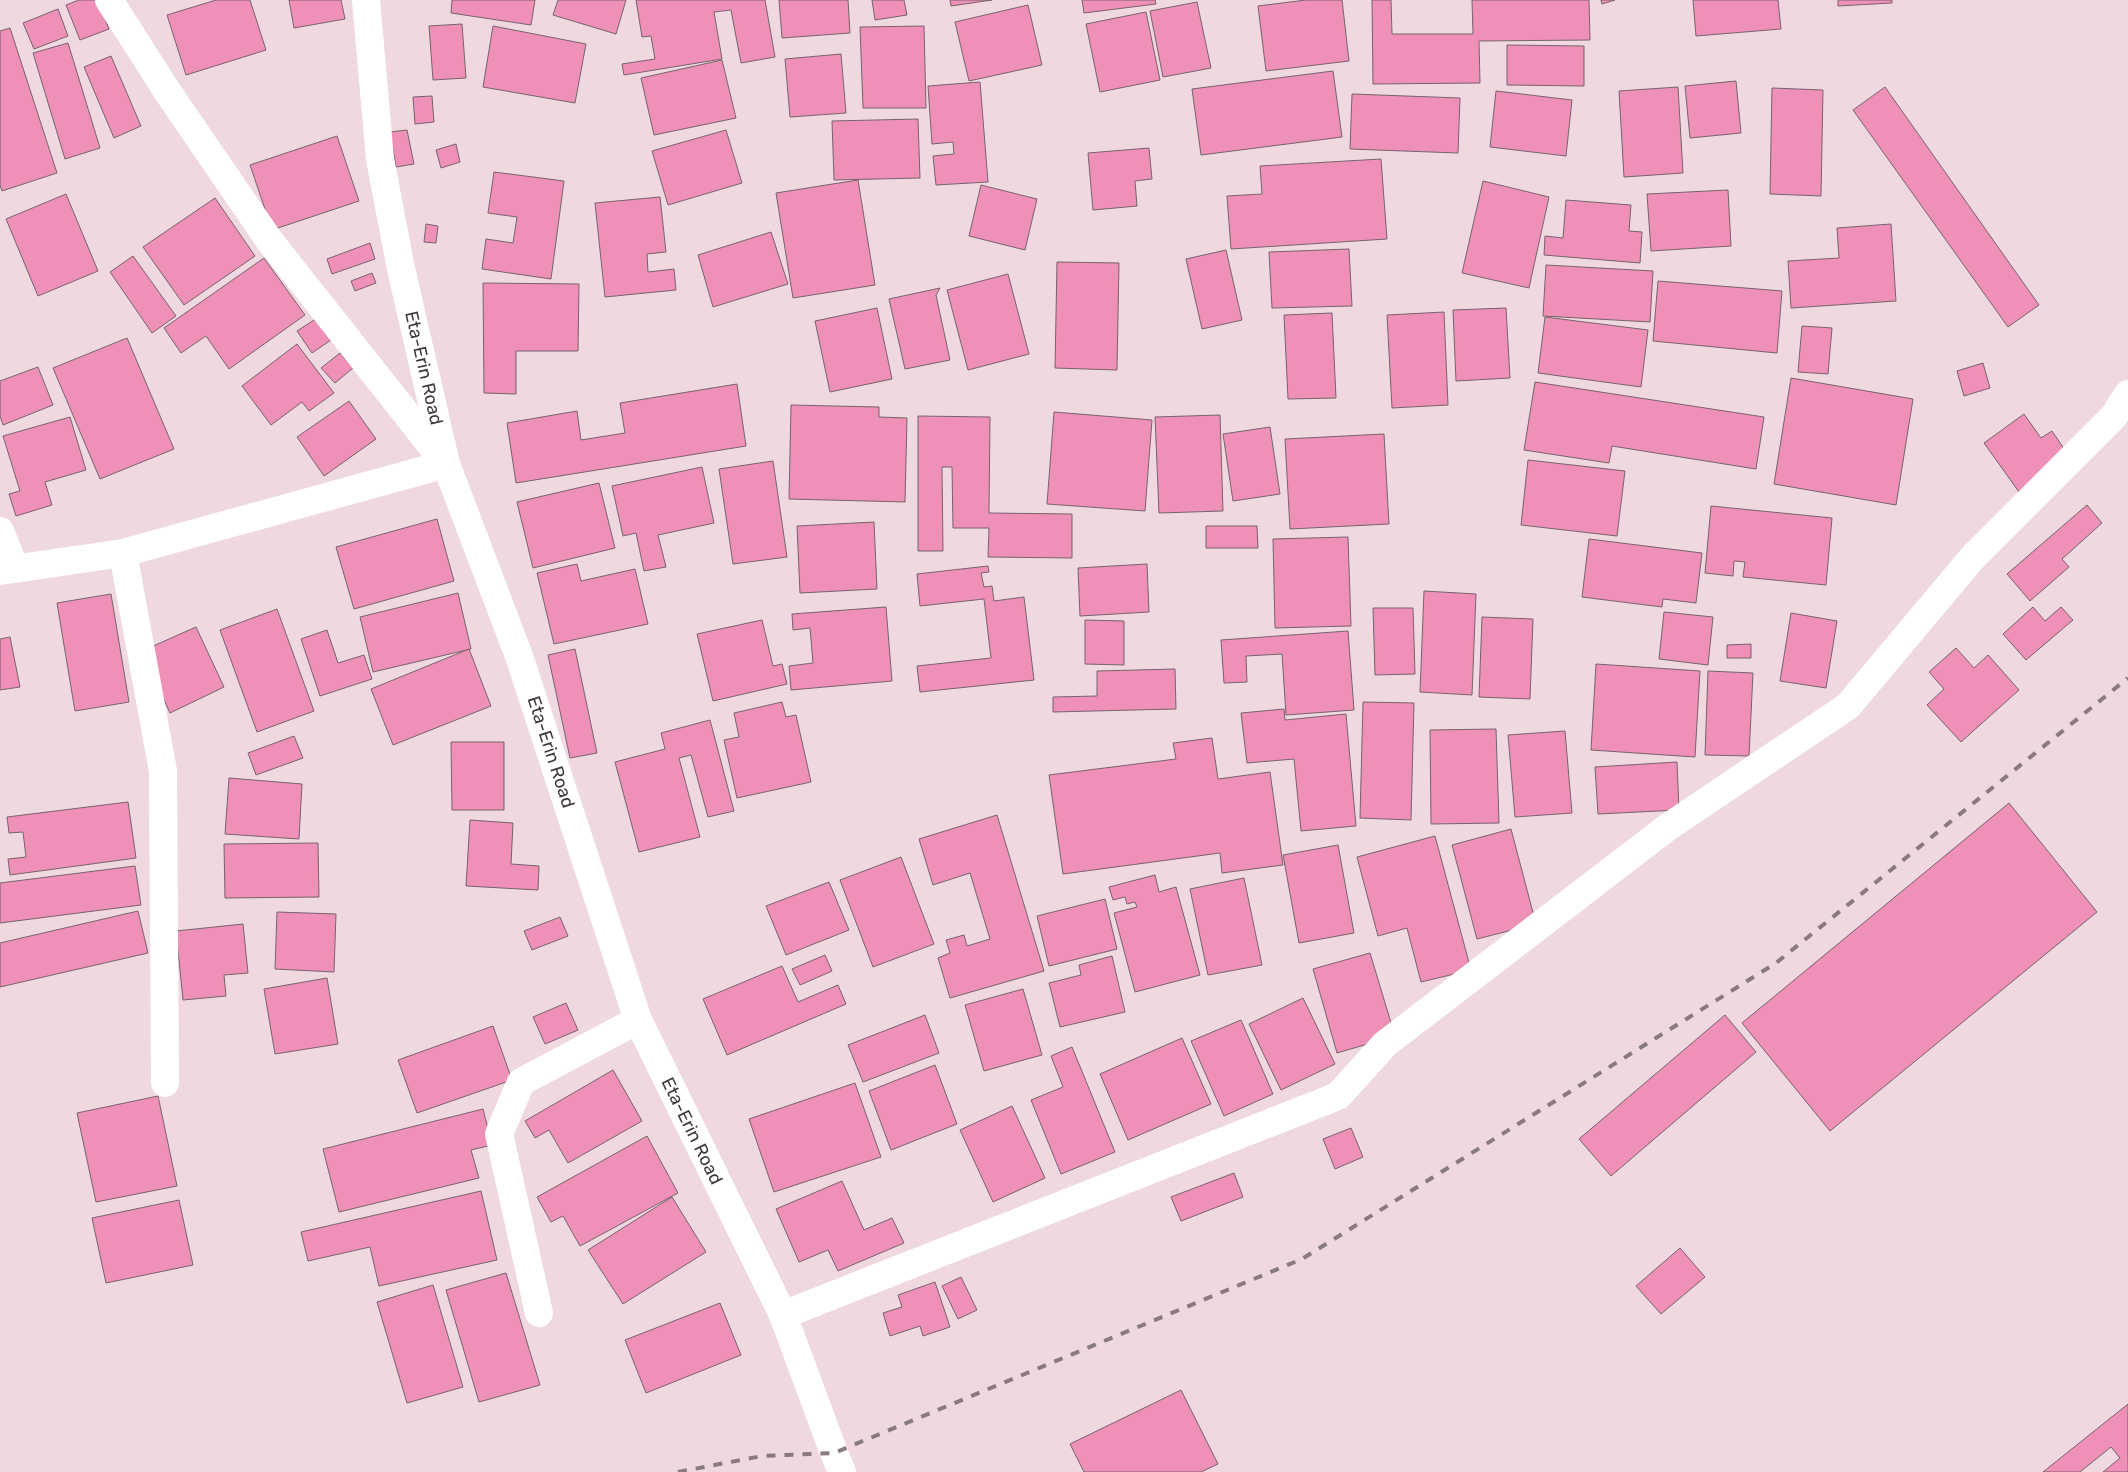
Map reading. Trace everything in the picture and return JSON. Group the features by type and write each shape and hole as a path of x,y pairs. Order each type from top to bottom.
{"street":[{"path":"0,531 8,570 123,553 446,464 269,240 109,0"},
{"name":"Eta-Erin Road","path":"366,0 380,160 401,269 446,464 519,656 638,1020 783,1315 842,1472"},
{"path":"783,1315 1338,1096 1384,1044 1668,827 1848,706 1973,557 2114,416 2128,394"},
{"path":"123,553 163,772 165,1083"},
{"path":"539,1313 499,1134 520,1082 638,1020"}],"building":[{"path":"79,0 98,0 109,29 80,40 66,5"},
{"path":"216,0 250,0 266,50 186,75 167,15"},
{"path":"289,0 341,0 345,19 294,28"},
{"path":"452,0 535,0 531,25 451,13"},
{"path":"558,0 626,0 616,34 553,15"},
{"path":"636,0 765,0 775,57 741,63 731,10 714,12 722,59 624,75 622,64 655,59 651,36 642,37"},
{"path":"779,0 848,0 850,33 782,38"},
{"path":"872,0 904,0 907,15 875,20"},
{"path":"950,0 992,0 951,6"},
{"path":"1082,0 1155,0 1156,4 1084,13"},
{"path":"1306,0 1342,0 1349,61 1266,71 1258,6"},
{"path":"1372,0 1391,0 1392,34 1473,34 1472,0 1589,0 1590,40 1479,41 1480,83 1373,84"},
{"path":"1601,0 1615,0 1602,4"},
{"path":"1693,0 1778,0 1781,29 1696,36"},
{"path":"1838,0 1892,0 1892,3 1838,6"},
{"path":"1197,2 1211,68 1163,77 1150,11"},
{"path":"1028,5 1042,65 969,81 955,22"},
{"path":"58,9 68,36 34,49 23,23"},
{"path":"1146,12 1160,80 1100,92 1086,24"},
{"path":"462,24 466,78 433,80 429,26"},
{"path":"493,26 586,44 575,103 483,87"},
{"path":"924,26 926,108 863,108 860,27"},
{"path":"10,28 57,173 2,191 0,185 0,31"},
{"path":"68,43 100,148 65,159 33,53"},
{"path":"1507,45 1584,46 1584,86 1507,85"},
{"path":"841,54 846,113 790,117 785,59"},
{"path":"111,56 141,126 114,138 84,67"},
{"path":"722,60 736,118 654,135 641,78"},
{"path":"1333,71 1342,137 1201,155 1192,89"},
{"path":"1736,81 1741,133 1690,138 1685,86"},
{"path":"980,82 988,182 936,185 933,156 954,154 953,142 932,144 928,86"},
{"path":"1678,87 1683,173 1624,177 1619,91"},
{"path":"1885,87 2039,305 2008,327 1853,110"},
{"path":"1772,88 1823,90 1821,196 1770,194"},
{"path":"1496,91 1572,100 1566,156 1490,147"},
{"path":"1352,94 1460,98 1458,153 1350,149"},
{"path":"432,96 434,122 415,124 413,97"},
{"path":"918,119 920,178 834,180 832,121"},
{"path":"407,130 414,164 396,167 390,132"},
{"path":"726,130 742,183 668,205 652,151"},
{"path":"337,136 359,201 272,230 250,165"},
{"path":"456,144 460,162 441,168 436,150"},
{"path":"1149,148 1152,179 1135,181 1137,206 1093,210 1088,153"},
{"path":"1381,159 1387,239 1231,249 1227,196 1262,194 1260,166"},
{"path":"494,172 564,181 551,279 482,269 486,239 513,243 517,217 488,213"},
{"path":"858,180 875,285 793,298 776,193"},
{"path":"1483,181 1549,197 1529,288 1462,273"},
{"path":"981,185 1037,199 1025,250 969,236"},
{"path":"1728,190 1731,246 1651,251 1647,194"},
{"path":"66,194 98,271 38,296 6,219"},
{"path":"660,197 666,252 647,254 648,272 674,269 676,290 605,297 595,203"},
{"path":"215,198 255,256 184,305 143,247"},
{"path":"1566,200 1631,205 1629,231 1642,232 1640,263 1544,255 1545,236 1563,238"},
{"path":"426,224 438,226 436,243 424,242"},
{"path":"1891,224 1896,301 1791,308 1788,261 1839,258 1837,228"},
{"path":"771,232 788,284 713,307 698,255"},
{"path":"370,243 375,259 332,274 327,259"},
{"path":"1349,249 1352,306 1272,308 1269,252"},
{"path":"1226,250 1242,320 1202,329 1186,259"},
{"path":"133,256 176,316 152,333 110,272"},
{"path":"264,258 305,315 229,369 206,336 181,353 164,328"},
{"path":"1057,262 1119,263 1117,370 1055,368"},
{"path":"1546,265 1653,271 1650,322 1543,316"},
{"path":"372,273 376,283 355,291 351,281"},
{"path":"1008,274 1029,354 968,370 947,290"},
{"path":"1658,281 1782,291 1777,353 1653,341"},
{"path":"483,283 579,284 578,351 516,351 516,394 484,393"},
{"path":"940,288 936,295 950,360 905,369 889,299"},
{"path":"877,308 892,379 830,392 815,321"},
{"path":"1506,308 1510,378 1456,381 1453,310"},
{"path":"1444,312 1448,405 1392,408 1387,315"},
{"path":"1332,313 1336,398 1288,399 1284,315"},
{"path":"320,316 334,338 312,353 297,331"},
{"path":"1545,317 1648,330 1641,387 1538,373"},
{"path":"1802,326 1832,328 1828,374 1798,372"},
{"path":"127,338 174,449 100,479 53,368"},
{"path":"297,344 334,393 309,411 302,402 271,425 242,386"},
{"path":"340,353 353,368 335,383 321,368"},
{"path":"1983,363 1990,388 1964,396 1957,371"},
{"path":"38,367 53,405 3,425 0,416 0,381"},
{"path":"1791,378 1913,399 1896,505 1774,484"},
{"path":"1535,382 1764,417 1756,469 1612,446 1609,463 1524,450"},
{"path":"737,384 746,446 516,483 507,423 577,411 581,440 625,433 620,403"},
{"path":"349,401 376,439 324,476 297,437"},
{"path":"791,405 879,407 879,417 907,418 905,502 789,499"},
{"path":"1054,412 1152,420 1145,511 1047,504"},
{"path":"2024,414 2041,438 2052,431 2069,456 2019,492 1984,443"},
{"path":"1220,415 1223,511 1159,513 1155,417"},
{"path":"918,416 990,417 989,513 1072,514 1072,558 988,557 989,528 953,528 952,467 942,467 943,551 918,551"},
{"path":"70,417 86,470 45,482 52,505 16,516 9,494 20,491 3,436"},
{"path":"1270,427 1280,494 1233,501 1223,434"},
{"path":"1384,434 1389,524 1290,529 1285,439"},
{"path":"1528,460 1625,471 1617,536 1521,525"},
{"path":"773,461 787,557 733,564 719,469"},
{"path":"702,467 714,523 658,535 666,567 644,571 636,533 623,536 612,486"},
{"path":"599,483 615,548 533,568 517,502"},
{"path":"2087,505 2102,523 2062,559 2069,567 2030,601 2007,574"},
{"path":"1711,506 1832,518 1826,585 1743,577 1745,562 1734,561 1733,576 1705,573"},
{"path":"437,519 454,581 354,609 336,547"},
{"path":"874,522 877,589 800,593 797,526"},
{"path":"1206,526 1257,526 1258,548 1206,548"},
{"path":"1348,537 1351,626 1275,628 1273,539"},
{"path":"1589,539 1702,553 1696,603 1663,599 1662,607 1582,597"},
{"path":"577,564 581,581 635,569 648,624 554,644 537,573"},
{"path":"1147,564 1149,612 1080,616 1078,568"},
{"path":"988,566 989,572 981,573 984,587 992,586 994,601 1024,597 1034,680 920,692 917,666 991,658 984,599 920,606 917,574"},
{"path":"1424,591 1476,594 1472,695 1420,692"},
{"path":"458,593 471,649 373,672 360,617"},
{"path":"111,594 129,702 75,711 57,603"},
{"path":"886,607 892,681 791,690 789,666 813,663 810,628 793,630 792,614"},
{"path":"2033,607 2045,621 2061,607 2073,620 2026,660 2003,634"},
{"path":"1373,608 1413,608 1415,674 1375,675"},
{"path":"277,609 314,711 257,732 220,630"},
{"path":"1664,612 1713,617 1708,665 1659,659"},
{"path":"1791,613 1837,621 1826,688 1780,681"},
{"path":"1482,617 1533,619 1530,699 1479,697"},
{"path":"762,620 773,666 782,664 787,684 713,701 697,634"},
{"path":"1085,620 1124,621 1124,665 1085,664"},
{"path":"196,627 224,687 170,713 142,651"},
{"path":"327,630 338,663 364,655 372,679 320,696 301,639"},
{"path":"1348,631 1354,710 1286,715 1282,654 1246,656 1247,682 1224,683 1221,640"},
{"path":"10,637 20,687 0,690 0,639"},
{"path":"1751,644 1751,658 1727,658 1727,645"},
{"path":"1956,648 1974,668 1988,655 2019,690 1961,742 1927,705 1944,689 1929,672"},
{"path":"469,649 491,706 393,745 371,689"},
{"path":"575,649 597,753 570,758 548,655"},
{"path":"1596,664 1700,671 1695,757 1591,750"},
{"path":"1175,669 1176,709 1053,712 1053,697 1097,696 1097,671"},
{"path":"1708,671 1753,673 1749,756 1705,755"},
{"path":"782,702 786,717 796,715 811,782 737,798 724,740 739,737 734,713"},
{"path":"1363,702 1414,703 1411,820 1360,818"},
{"path":"1284,709 1285,720 1346,714 1356,826 1301,831 1294,759 1247,763 1241,713"},
{"path":"710,720 734,811 708,817 691,755 679,758 700,837 639,852 615,762 665,749 661,733"},
{"path":"1496,729 1499,823 1431,824 1430,730"},
{"path":"1565,731 1572,813 1515,817 1508,735"},
{"path":"294,736 303,758 256,775 248,753"},
{"path":"1212,738 1218,779 1270,772 1283,865 1222,873 1220,853 1063,874 1049,775 1176,759 1173,743"},
{"path":"451,742 504,742 504,810 452,810"},
{"path":"1677,762 1679,810 1598,814 1595,767"},
{"path":"229,778 302,784 299,839 225,834"},
{"path":"128,802 136,858 10,875 8,859 26,857 23,832 9,833 7,817"},
{"path":"2009,803 2097,912 1830,1131 1742,1023"},
{"path":"997,815 1044,971 950,998 938,958 950,953 946,940 964,935 967,946 990,939 970,873 933,885 919,839"},
{"path":"470,820 513,823 511,864 539,866 538,890 466,886"},
{"path":"1511,829 1536,924 1477,939 1452,845"},
{"path":"1435,836 1471,970 1421,982 1407,928 1378,936 1357,857"},
{"path":"318,843 319,897 225,898 224,844"},
{"path":"1338,845 1354,933 1299,943 1283,855"},
{"path":"901,857 934,944 873,967 840,880"},
{"path":"135,866 141,905 0,923 0,883"},
{"path":"1155,875 1159,892 1176,887 1200,975 1135,992 1114,913 1137,907 1135,902 1127,904 1125,897 1113,900 1109,887"},
{"path":"1244,878 1262,965 1208,975 1190,889"},
{"path":"829,882 849,930 786,955 766,906"},
{"path":"1105,899 1117,949 1049,966 1037,916"},
{"path":"138,911 148,953 0,987 0,943"},
{"path":"277,912 336,914 334,972 275,969"},
{"path":"560,917 568,936 532,950 524,931"},
{"path":"243,924 248,973 224,975 226,996 183,1000 176,931"},
{"path":"1370,953 1395,1036 1337,1053 1313,969"},
{"path":"825,955 832,971 800,985 792,969"},
{"path":"1112,956 1125,1012 1060,1027 1049,983 1081,975 1079,965"},
{"path":"782,966 798,1002 838,985 846,1004 727,1055 703,999"},
{"path":"327,978 338,1044 275,1054 264,989"},
{"path":"1023,989 1042,1055 984,1071 965,1005"},
{"path":"1303,998 1335,1064 1281,1090 1249,1024"},
{"path":"566,1003 578,1030 545,1044 533,1017"},
{"path":"925,1015 939,1053 863,1082 848,1045"},
{"path":"1725,1015 1756,1052 1611,1176 1579,1139"},
{"path":"1241,1020 1273,1094 1224,1116 1191,1041"},
{"path":"493,1026 512,1080 417,1113 398,1060"},
{"path":"1182,1038 1211,1104 1128,1140 1100,1074"},
{"path":"1072,1047 1115,1152 1061,1174 1031,1100 1063,1087 1051,1056"},
{"path":"935,1065 957,1124 891,1150 869,1091"},
{"path":"613,1070 642,1121 568,1163 549,1130 535,1138 525,1121"},
{"path":"855,1083 881,1157 774,1192 749,1119"},
{"path":"158,1096 177,1186 96,1202 77,1113"},
{"path":"1012,1106 1045,1178 993,1202 960,1130"},
{"path":"483,1109 492,1145 471,1150 479,1178 339,1212 323,1149"},
{"path":"1351,1128 1363,1157 1335,1169 1323,1139"},
{"path":"647,1136 678,1193 580,1246 563,1216 551,1222 537,1197"},
{"path":"1234,1173 1243,1197 1181,1221 1171,1197"},
{"path":"842,1181 864,1230 892,1218 904,1243 838,1271 828,1250 799,1262 776,1209"},
{"path":"481,1191 497,1260 379,1286 370,1247 308,1261 301,1232"},
{"path":"672,1197 706,1252 623,1304 588,1250"},
{"path":"179,1200 193,1265 106,1283 92,1218"},
{"path":"1680,1248 1705,1277 1661,1314 1636,1286"},
{"path":"506,1273 540,1385 479,1402 446,1290"},
{"path":"961,1277 977,1310 958,1319 942,1286"},
{"path":"935,1282 950,1327 923,1336 920,1326 890,1336 883,1313 902,1307 898,1295"},
{"path":"433,1285 463,1387 407,1403 377,1302"},
{"path":"720,1303 741,1355 646,1393 625,1340"},
{"path":"1181,1390 1218,1464 1201,1472 1084,1472 1070,1444"},
{"path":"2128,1404 2128,1472 2103,1472 2120,1458 2111,1447 2080,1472 2043,1472"}],"railway":[{"path":"678,1472 762,1456 834,1453 1302,1259 1776,963 2128,678"}]}
